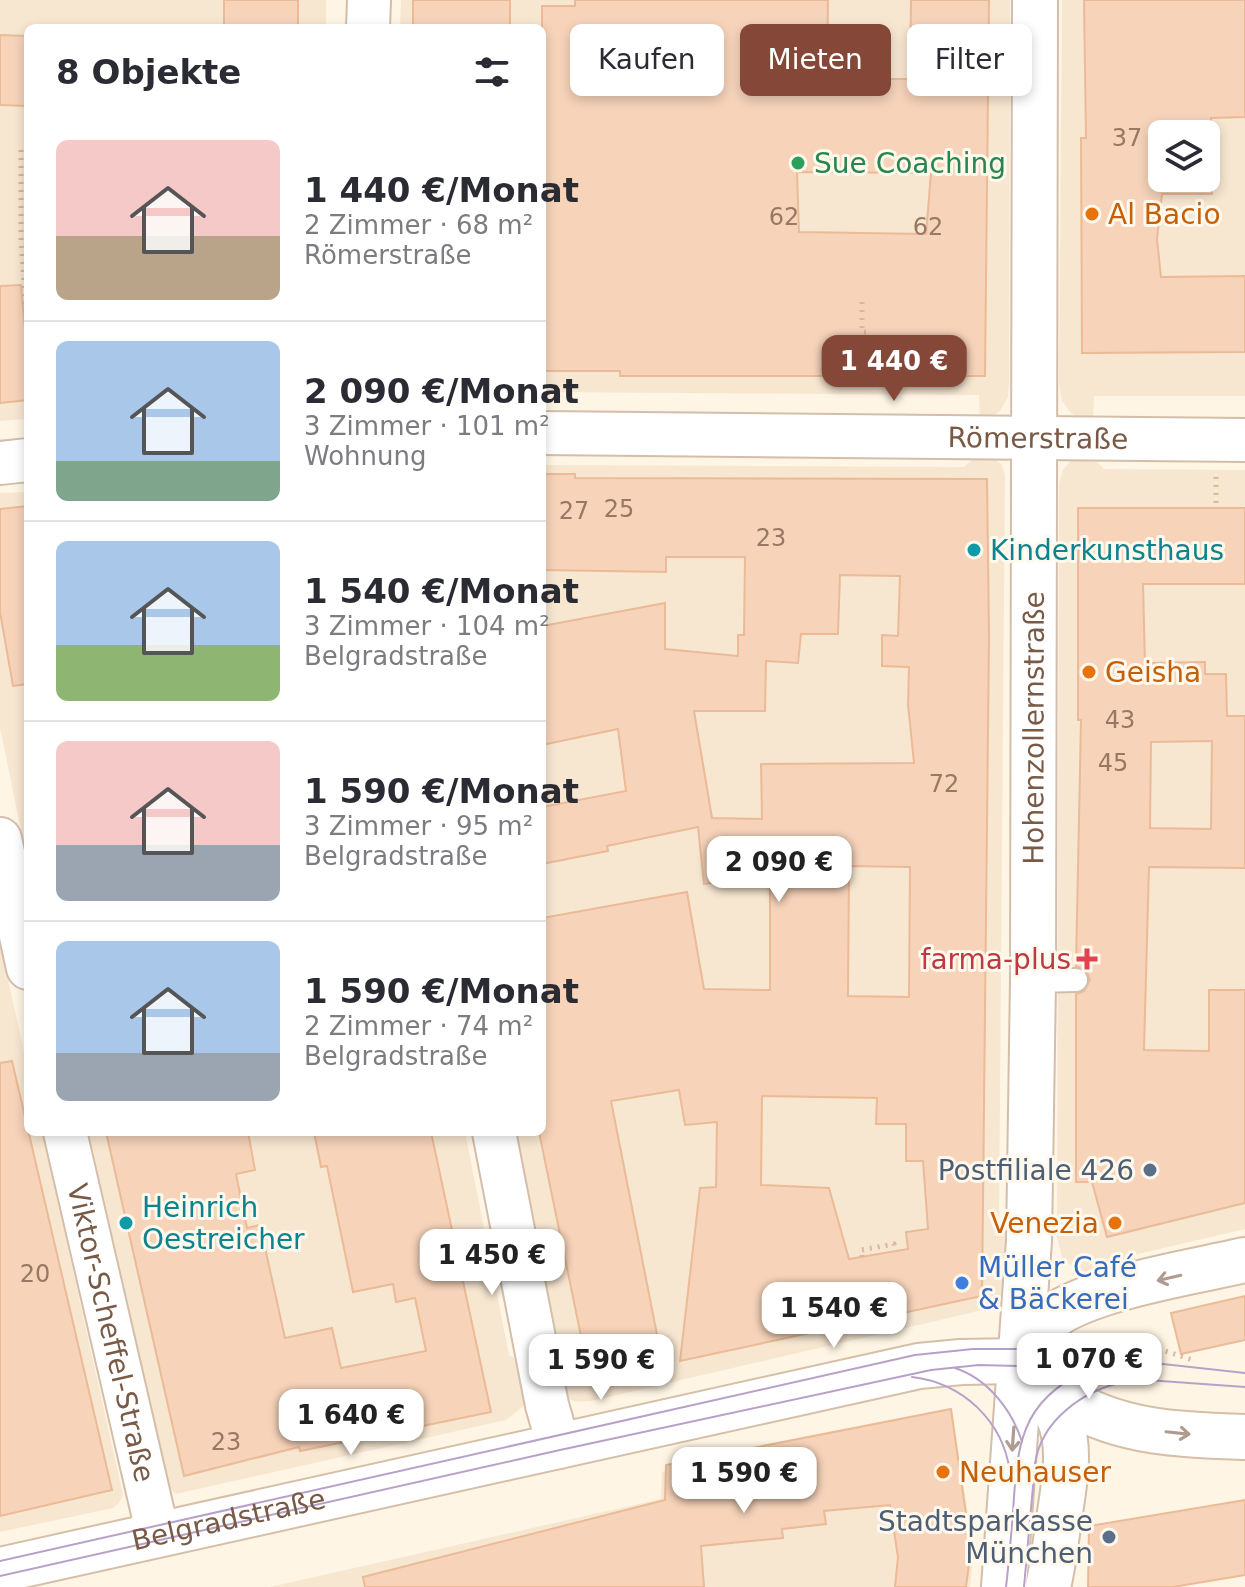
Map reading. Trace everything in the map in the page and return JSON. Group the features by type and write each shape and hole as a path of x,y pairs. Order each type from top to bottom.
{"street":[{"path":"368,24 369,0"},
{"name":"Hohenzollernstraße","path":"1004,1587 1029,1241 1033,981 1035,0"},
{"name":"Römerstraße","path":"546,433 1245,440"},
{"path":"0,463 24,460"},
{"path":"0,839 24,950"},
{"name":"Viktor-Scheffel-Straße","path":"66,1136 158,1535"},
{"path":"495,1136 547,1405 559,1447"},
{"path":"1020,1361 1046,1322 1072,1305 1113,1291 1245,1260"},
{"path":"1020,1361 1063,1397 1090,1413 1112,1421 1181,1434 1245,1437"},
{"path":"1020,1361 1048,1396 1060,1417 1068,1447 1048,1587"},
{"name":"Belgradstraße","path":"0,1570 919,1366 1020,1361"},
{"path":"1066,1471 1083,1443 1112,1421"}],"lane":[{"path":"1033,981 1076,980"}],"path":[{"path":"21,150 24,281"},
{"path":"862,302 862,332 870,332"},
{"path":"1216,473 1216,508"},
{"path":"862,1257 861,1250 894,1244 895,1251"},
{"path":"1126,1346 1165,1351 1193,1360"}],"shaded area":[{"path":"0,0 326,0 326,24 24,24 24,419 0,421"},
{"path":"401,0 1010,0 1010,24 907,24 907,96 1010,96 1009,385 1008,397 1000,411 990,419 980,420 979,395 546,392 546,24 400,24"},
{"path":"1062,0 1245,0 1245,396 1094,396 1093,422 1072,414 1062,401 1059,383"},
{"path":"976,456 992,457 1002,465 1005,475 999,1220 1011,1221 1007,1289 990,1307 970,1313 591,1401 575,1402 562,1395 551,1369 560,1361 517,1136 546,1136 546,465 964,467"},
{"path":"1091,456 1104,469 1245,470 1245,1229 1134,1255 1137,1268 1088,1276 1062,1258 1057,1237 1059,483 1063,470 1071,460"},
{"path":"24,492 24,845 0,728 0,493"},
{"path":"0,943 24,1052 24,1136 43,1136 123,1495 113,1508 0,1532"},
{"path":"90,1136 466,1136 509,1355 523,1362 526,1404 506,1420 176,1494 168,1482"},
{"path":"951,1408 974,1550 970,1587 270,1587 661,1499 662,1472"}],"building":[{"path":"224,0 298,0 298,24 224,24"},
{"path":"413,0 510,0 510,24 413,24"},
{"path":"575,0 828,0 828,24 740,24 740,96 891,96 891,79 907,79 907,96 988,96 985,376 620,376 620,371 546,371 546,24 542,24 542,6 575,6","holes":["797,172 931,173 926,234 799,232"]},
{"path":"911,0 989,0 989,24 911,24"},
{"path":"1084,0 1245,0 1245,117 1148,120 1148,192 1212,192 1162,194 1157,239 1161,277 1245,276 1245,352 1082,353 1081,138 1086,138"},
{"path":"0,35 24,36 24,106 0,105"},
{"path":"21,285 24,400 0,403 0,286"},
{"path":"546,474 575,474 575,478 987,479 989,636 982,1296 680,1361 700,1188 716,1187 717,1122 685,1125 679,1090 611,1101 663,1365 590,1380 540,1136 546,1136 546,917 687,892 704,989 770,990 770,876 704,884 698,827 607,846 608,851 546,863 546,806 626,791 618,729 546,744 546,625 665,603 665,649 738,656 738,635 744,635 745,557 666,557 666,572 546,570","holes":["840,575 900,576 898,636 882,635 882,666 909,667 908,704 914,763 761,764 762,819 712,818 694,711 765,711 766,661 798,663 801,634 838,634","849,866 910,867 909,997 848,996","762,1096 877,1098 876,1124 906,1124 906,1161 923,1161 928,1229 906,1232 908,1249 849,1259 829,1188 761,1185"]},
{"path":"24,506 24,685 13,686 0,612 0,509"},
{"path":"1078,508 1245,508 1245,584 1143,584 1145,663 1205,662 1205,674 1226,674 1227,716 1245,716 1245,868 1149,867 1144,1050 1209,1051 1209,990 1245,990 1245,1203 1107,1237 1092,1182 1076,1182 1076,994 1084,991 1090,980 1087,972 1076,966 1081,720 1078,720","holes":["1212,741 1211,829 1150,828 1151,742"]},
{"path":"12,1061 24,1112 24,1136 29,1136 112,1490 0,1516 0,1063"},
{"path":"107,1136 249,1136 255,1170 236,1174 247,1228 260,1225 285,1338 332,1328 341,1368 426,1351 415,1298 396,1302 393,1284 353,1292 327,1166 321,1167 315,1136 432,1136 491,1412 300,1451 299,1447 184,1476"},
{"path":"1245,1296 1245,1340 1181,1354 1171,1313"},
{"path":"951,1409 971,1549 966,1587 895,1587 898,1557 890,1505 824,1511 826,1524 782,1529 783,1538 701,1546 704,1587 365,1587 363,1577 665,1500 666,1465"},
{"path":"1245,1500 1245,1575 1173,1587 1088,1587 1089,1526"}],"tram line":[{"path":"0,1561 915,1355 973,1349 1026,1349 1245,1373"},
{"path":"0,1576 931,1370 979,1365 1019,1366 1245,1387"},
{"path":"955,1368 978,1380 997,1397 1012,1418 1022,1442"},
{"path":"1006,1587 1017,1468 1026,1430 1046,1398 1062,1384 1084,1372"},
{"path":"912,1377 948,1387 978,1408 999,1436 1010,1472"},
{"path":"1024,1587 1039,1448 1055,1421 1067,1410 1094,1392 1124,1382"}],"place":[{"name":"Sue Coaching","path":"798,163"},
{"name":"Al Bacio","path":"1092,214"},
{"name":"Kinderkunsthaus","path":"974,550"},
{"name":"Geisha","path":"1089,672"},
{"name":"farma-plus","path":"1087,959"},
{"name":"Postfiliale 426","path":"1150,1170"},
{"name":"Heinrich Oestreicher","path":"126,1223"},
{"name":"Venezia","path":"1115,1223"},
{"name":"Müller Café & Bäckerei","path":"962,1283"},
{"name":"Neuhauser","path":"943,1472"},
{"name":"Stadtsparkasse München","path":"1109,1537"}]}
